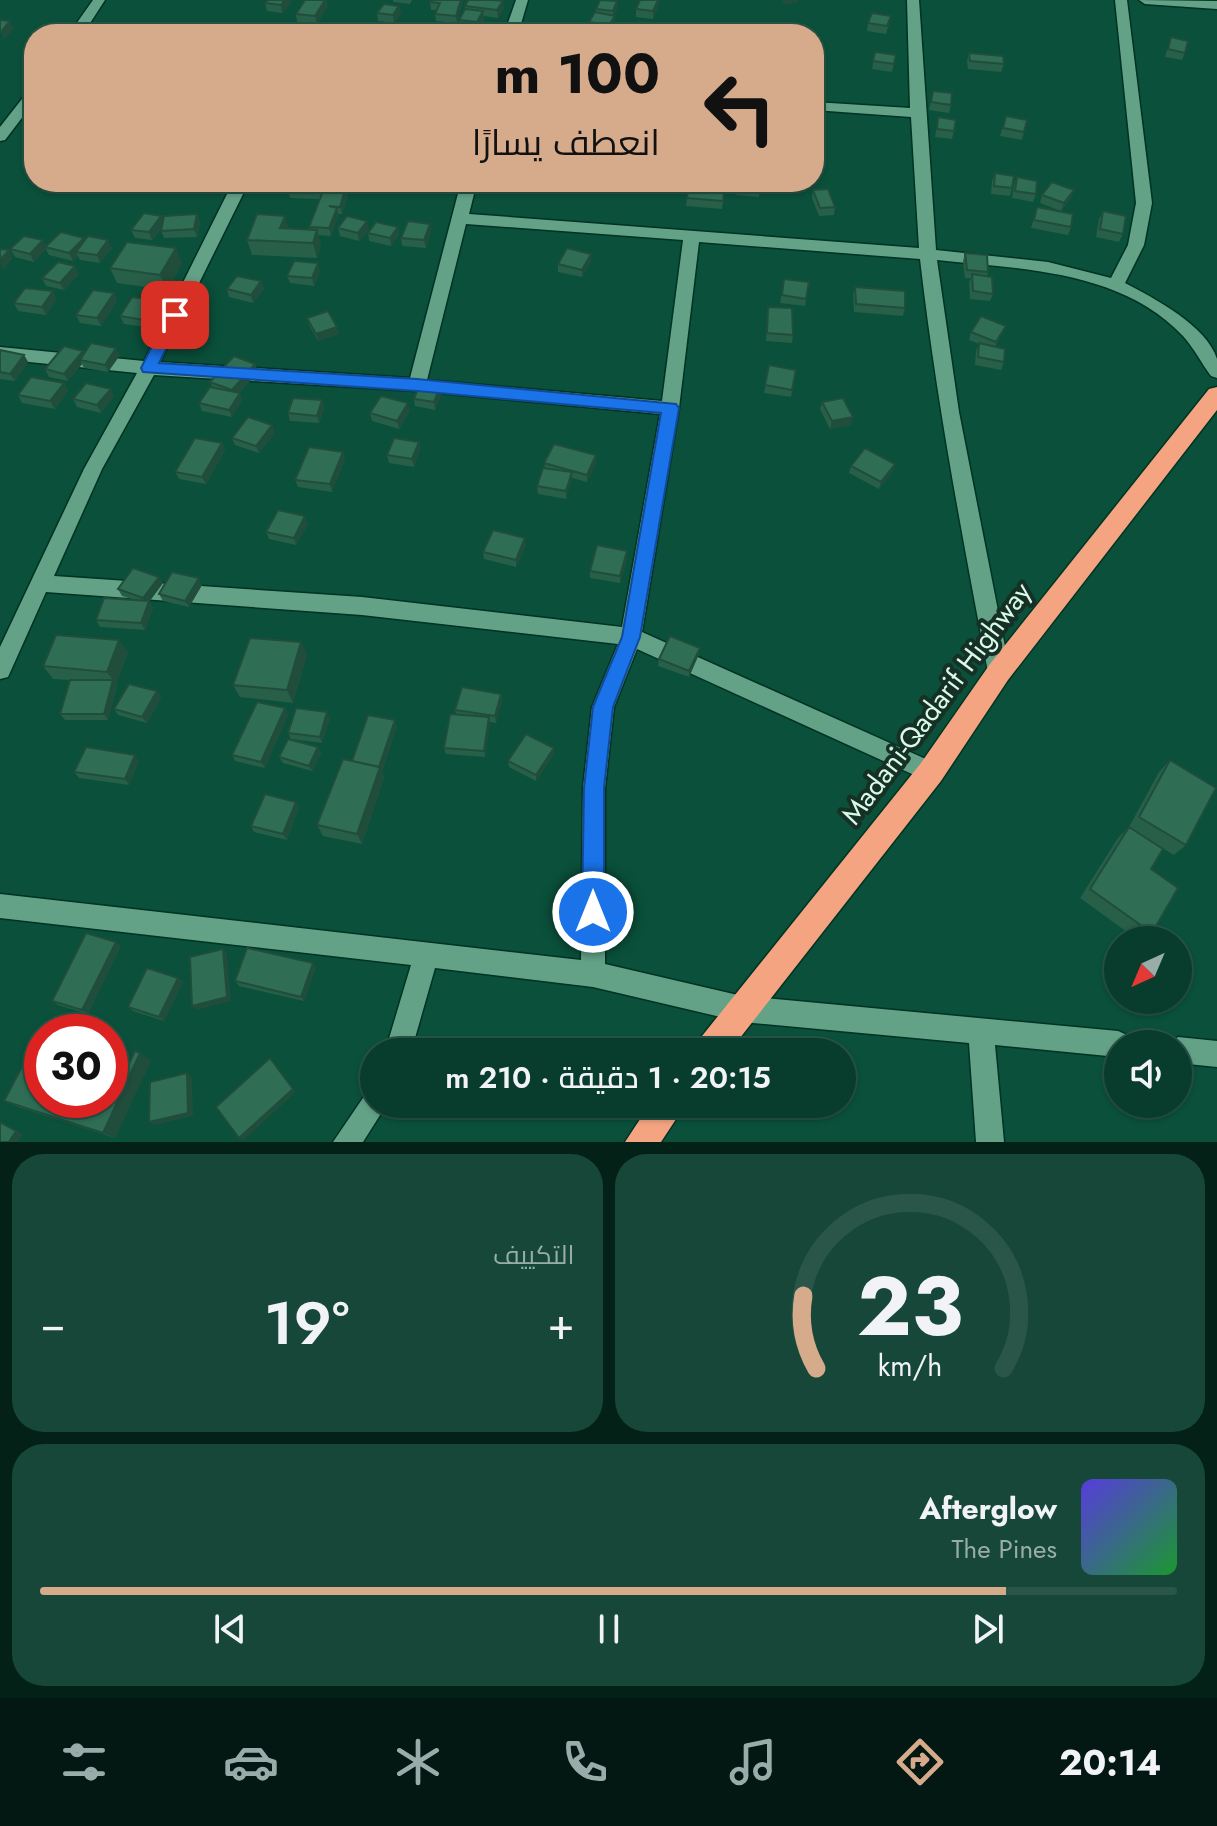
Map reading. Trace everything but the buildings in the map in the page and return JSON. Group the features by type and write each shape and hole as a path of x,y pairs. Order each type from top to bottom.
{"highway":[{"name":"Madani-Qadarif Highway","path":"720,1038 931,772 999,672 1217,395"},
{"path":"641,1142 659,1118"}],"street":[{"path":"83,24 99,0"},
{"path":"514,24 522,0"},
{"path":"913,0 917,113 928,254 949,413 999,672"},
{"path":"1116,285 1136,245 1144,203 1121,0"},
{"path":"1145,0 1217,5"},
{"path":"0,137 24,106"},
{"path":"824,107 917,113"},
{"path":"0,670 93,469 149,368 236,192"},
{"path":"417,385 466,192"},
{"path":"459,218 928,254 1048,267 1116,285 1156,306 1189,332 1217,372"},
{"path":"593,974 594,788 603,707 631,637 670,408 691,238"},
{"path":"0,353 149,368 417,385 670,408"},
{"path":"42,583 362,606 631,637 931,772"},
{"path":"0,906 593,974 742,1009 1104,1043"},
{"path":"402,1038 426,955"},
{"path":"981,1031 990,1142"},
{"path":"1192,1051 1217,1054"},
{"path":"347,1142 364,1118"}],"route":[{"path":"175,315 149,368 417,385 670,408 631,637 603,707 594,788 593,912"}]}
